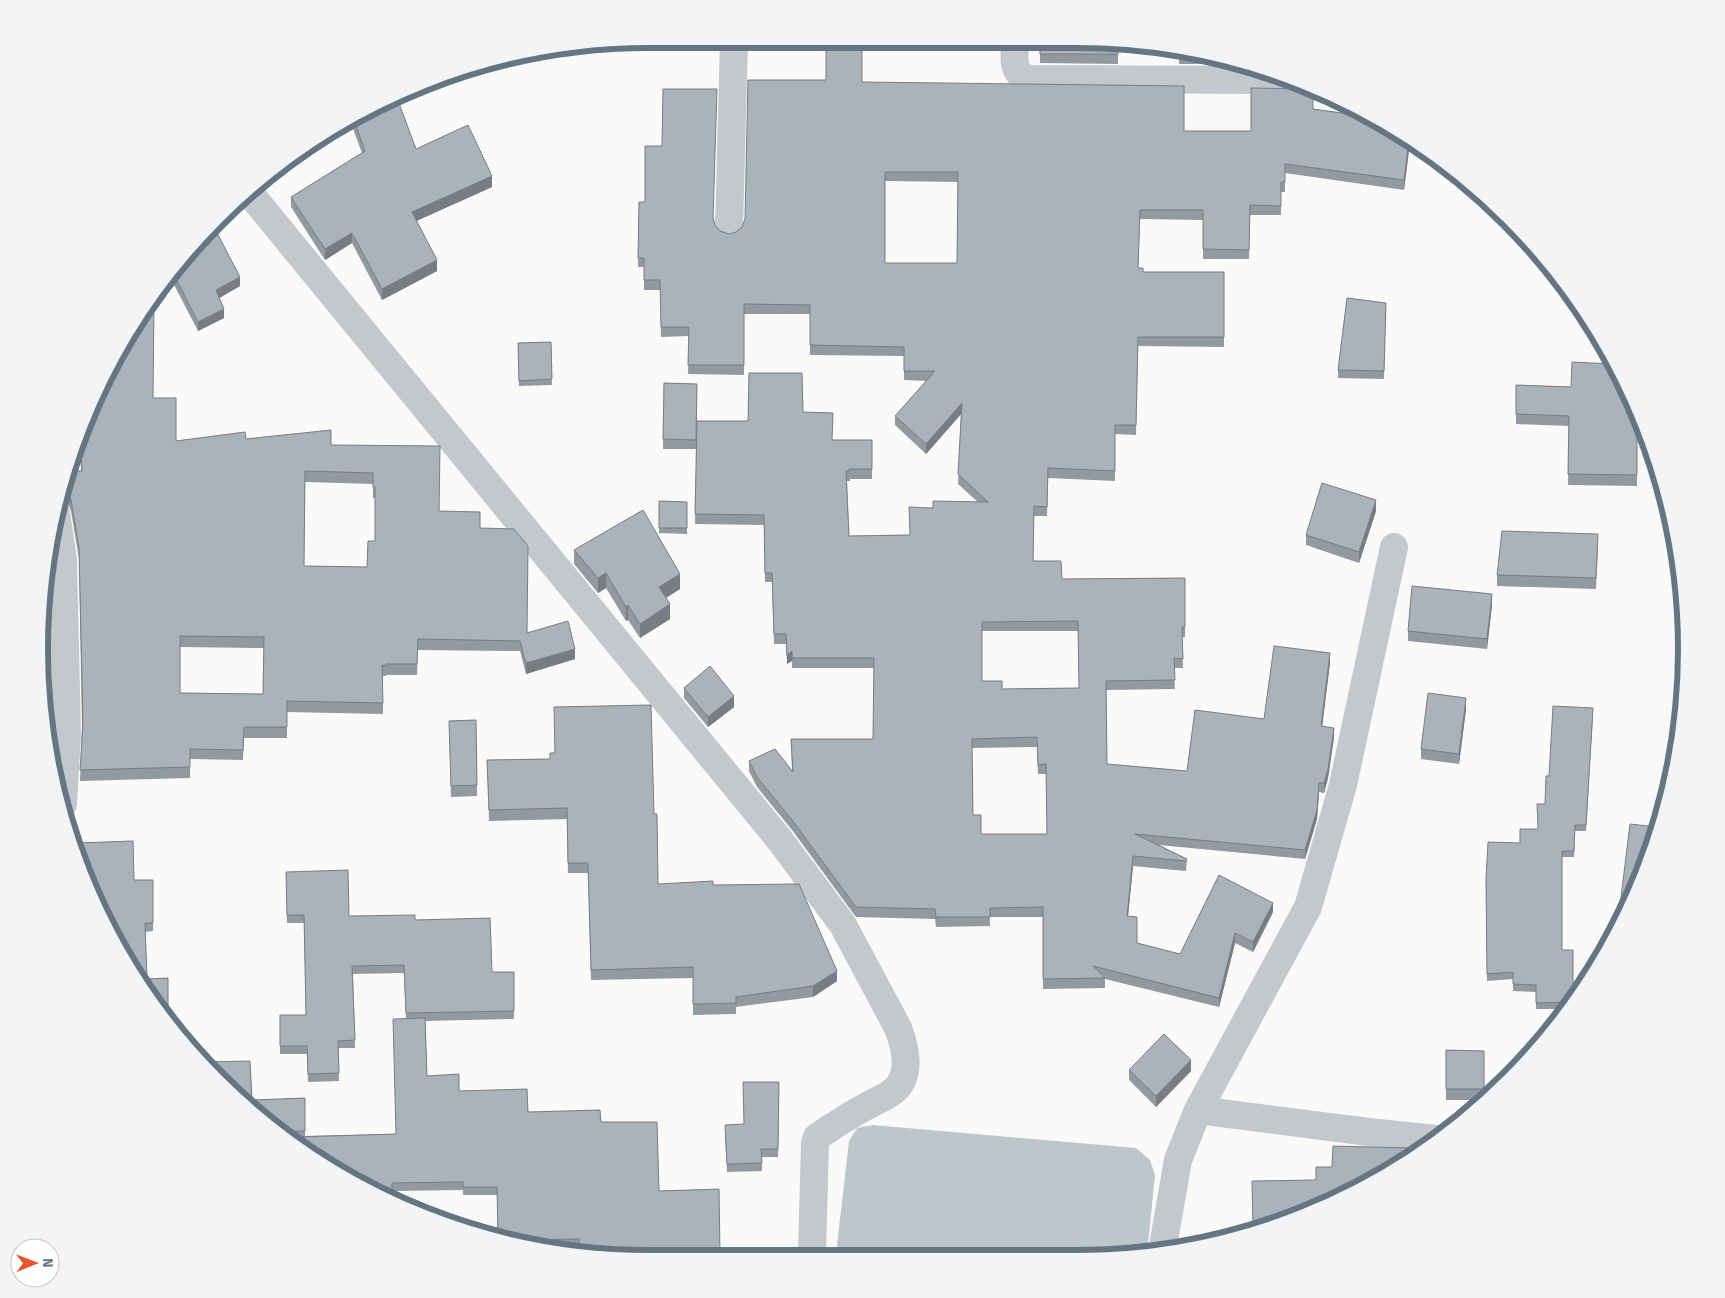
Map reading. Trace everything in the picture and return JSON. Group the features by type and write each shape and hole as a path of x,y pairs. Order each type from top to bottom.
{"street":[{"path":"729,228 734,47"},
{"path":"1015,47 1015,68 1020,76 1028,80 1272,80"},
{"path":"252,197 779,839 843,925 894,1020 905,1046 907,1061 899,1085 892,1093 868,1105 817,1137 815,1143 812,1250"},
{"path":"59,534 63,569 66,735 64,787"},
{"path":"1163,1244 1178,1160 1198,1110 1308,907 1344,785 1394,547"},
{"path":"1198,1110 1425,1138"}],"shaded area":[{"path":"873,1125 1136,1148 1150,1160 1155,1175 1148,1246 1076,1250 836,1250 849,1141 857,1128"}],"building":[{"path":"826,47 862,47 862,82 1184,86 1184,131 1251,131 1251,88 1295,89 1313,96 1313,109 1350,114 1377,128 1408,148 1404,180 1285,164 1285,182 1281,182 1281,206 1250,205 1249,250 1203,249 1203,210 1140,210 1138,268 1143,268 1143,272 1224,272 1224,337 1138,337 1136,425 1115,425 1115,471 1048,468 1047,507 1034,506 1033,561 1061,561 1062,579 1185,578 1185,627 1182,627 1183,659 1174,658 1175,680 1106,681 1107,764 1187,771 1195,710 1264,719 1274,646 1330,653 1321,726 1334,728 1328,769 1324,783 1319,783 1317,810 1305,850 1135,834 1187,859 1186,861 1133,856 1127,916 1137,917 1137,943 1180,954 1219,875 1273,903 1253,942 1235,933 1219,998 1093,966 1105,978 1043,979 1043,907 990,908 990,917 936,917 935,909 856,907 792,820 757,777 749,761 775,749 793,772 791,739 873,739 874,658 792,658 792,651 787,655 786,634 774,634 772,573 765,573 764,515 695,514 697,421 748,421 749,373 802,373 803,412 833,413 832,440 872,440 872,469 849,469 850,471 846,471 849,536 910,535 909,507 933,508 933,501 988,502 958,474 962,403 926,444 895,416 935,371 904,371 904,347 810,345 810,305 744,304 744,365 688,365 689,327 661,327 660,280 644,280 644,258 638,258 639,202 645,202 645,146 662,146 663,89 717,89 713,218 715,225 720,231 729,234 736,232 742,227 745,219 748,80 826,80","holes":["885,172 958,172 957,263 885,263","1078,621 1079,688 1002,689 1002,681 982,681 982,622","1037,737 1038,765 1046,764 1047,834 981,834 981,815 973,815 972,739"]},
{"path":"1040,47 1118,49 1118,54 1040,54"},
{"path":"399,103 416,149 468,125 492,176 412,212 437,260 382,289 352,233 325,249 291,197 365,151 356,124"},
{"path":"216,232 240,277 216,290 224,309 198,322 176,278"},
{"path":"1347,298 1386,303 1384,371 1338,370"},
{"path":"154,308 153,398 176,398 176,441 245,432 246,439 331,430 331,445 440,446 439,511 480,512 480,528 514,529 528,546 527,633 568,621 575,649 526,663 520,641 418,639 417,664 382,665 383,703 287,701 287,727 244,727 243,750 190,749 190,767 80,770 83,724 79,548 68,492 75,471 82,471 81,452 93,419 128,348","holes":["305,471 373,473 373,487 375,487 375,541 368,541 367,567 304,566","180,636 264,637 263,694 180,693"]},
{"path":"551,342 552,379 519,381 518,343"},
{"path":"1572,362 1605,364 1637,432 1637,475 1568,474 1569,416 1516,414 1516,385 1571,387"},
{"path":"664,383 697,384 696,440 663,439"},
{"path":"1322,483 1376,500 1359,552 1306,535"},
{"path":"659,501 687,502 687,528 659,528"},
{"path":"643,510 680,574 659,587 670,604 640,624 628,605 626,607 606,573 598,578 574,550"},
{"path":"1502,531 1598,534 1596,578 1497,575"},
{"path":"1412,586 1492,594 1487,639 1408,631"},
{"path":"49,615 51,704 48,649"},
{"path":"710,666 734,696 708,717 684,688"},
{"path":"1428,693 1466,698 1459,754 1421,749"},
{"path":"651,705 654,814 657,814 658,884 713,881 713,885 799,884 837,971 813,986 736,997 736,1003 693,1004 693,967 591,970 588,863 568,863 567,808 489,810 487,760 550,759 550,753 555,753 554,707"},
{"path":"1553,706 1593,708 1586,825 1575,825 1574,851 1562,851 1562,950 1573,950 1573,987 1562,1002 1536,1003 1536,985 1513,984 1513,972 1487,974 1486,879 1488,842 1520,843 1520,829 1538,829 1537,804 1545,804 1546,776 1549,776"},
{"path":"476,720 477,785 451,786 449,721"},
{"path":"1630,824 1651,826 1632,879 1620,904"},
{"path":"133,841 134,880 153,880 153,923 145,923 147,979 168,978 168,1009 149,983 128,950 93,879 79,843"},
{"path":"348,870 349,916 415,915 415,920 490,918 492,972 514,972 514,1011 406,1013 404,965 352,966 355,1040 338,1041 339,1073 308,1074 307,1046 280,1046 280,1015 306,1015 304,915 287,915 286,872"},
{"path":"425,1018 427,1076 459,1074 459,1091 527,1089 528,1112 600,1110 601,1122 657,1122 659,1191 719,1189 720,1250 610,1249 579,1246 579,1239 536,1240 498,1231 497,1187 463,1187 463,1182 392,1183 392,1192 348,1170 298,1137 396,1134 393,1019"},
{"path":"1164,1034 1191,1060 1156,1096 1129,1070"},
{"path":"1446,1050 1484,1051 1484,1089 1446,1089"},
{"path":"250,1061 252,1100 305,1098 305,1131 290,1131 283,1126 252,1101 212,1062"},
{"path":"743,1082 779,1082 778,1149 761,1149 762,1163 727,1164 725,1125 744,1124"},
{"path":"1333,1146 1410,1148 1377,1170 1342,1188 1306,1205 1253,1224 1252,1181 1316,1180 1316,1167 1332,1167"}]}
